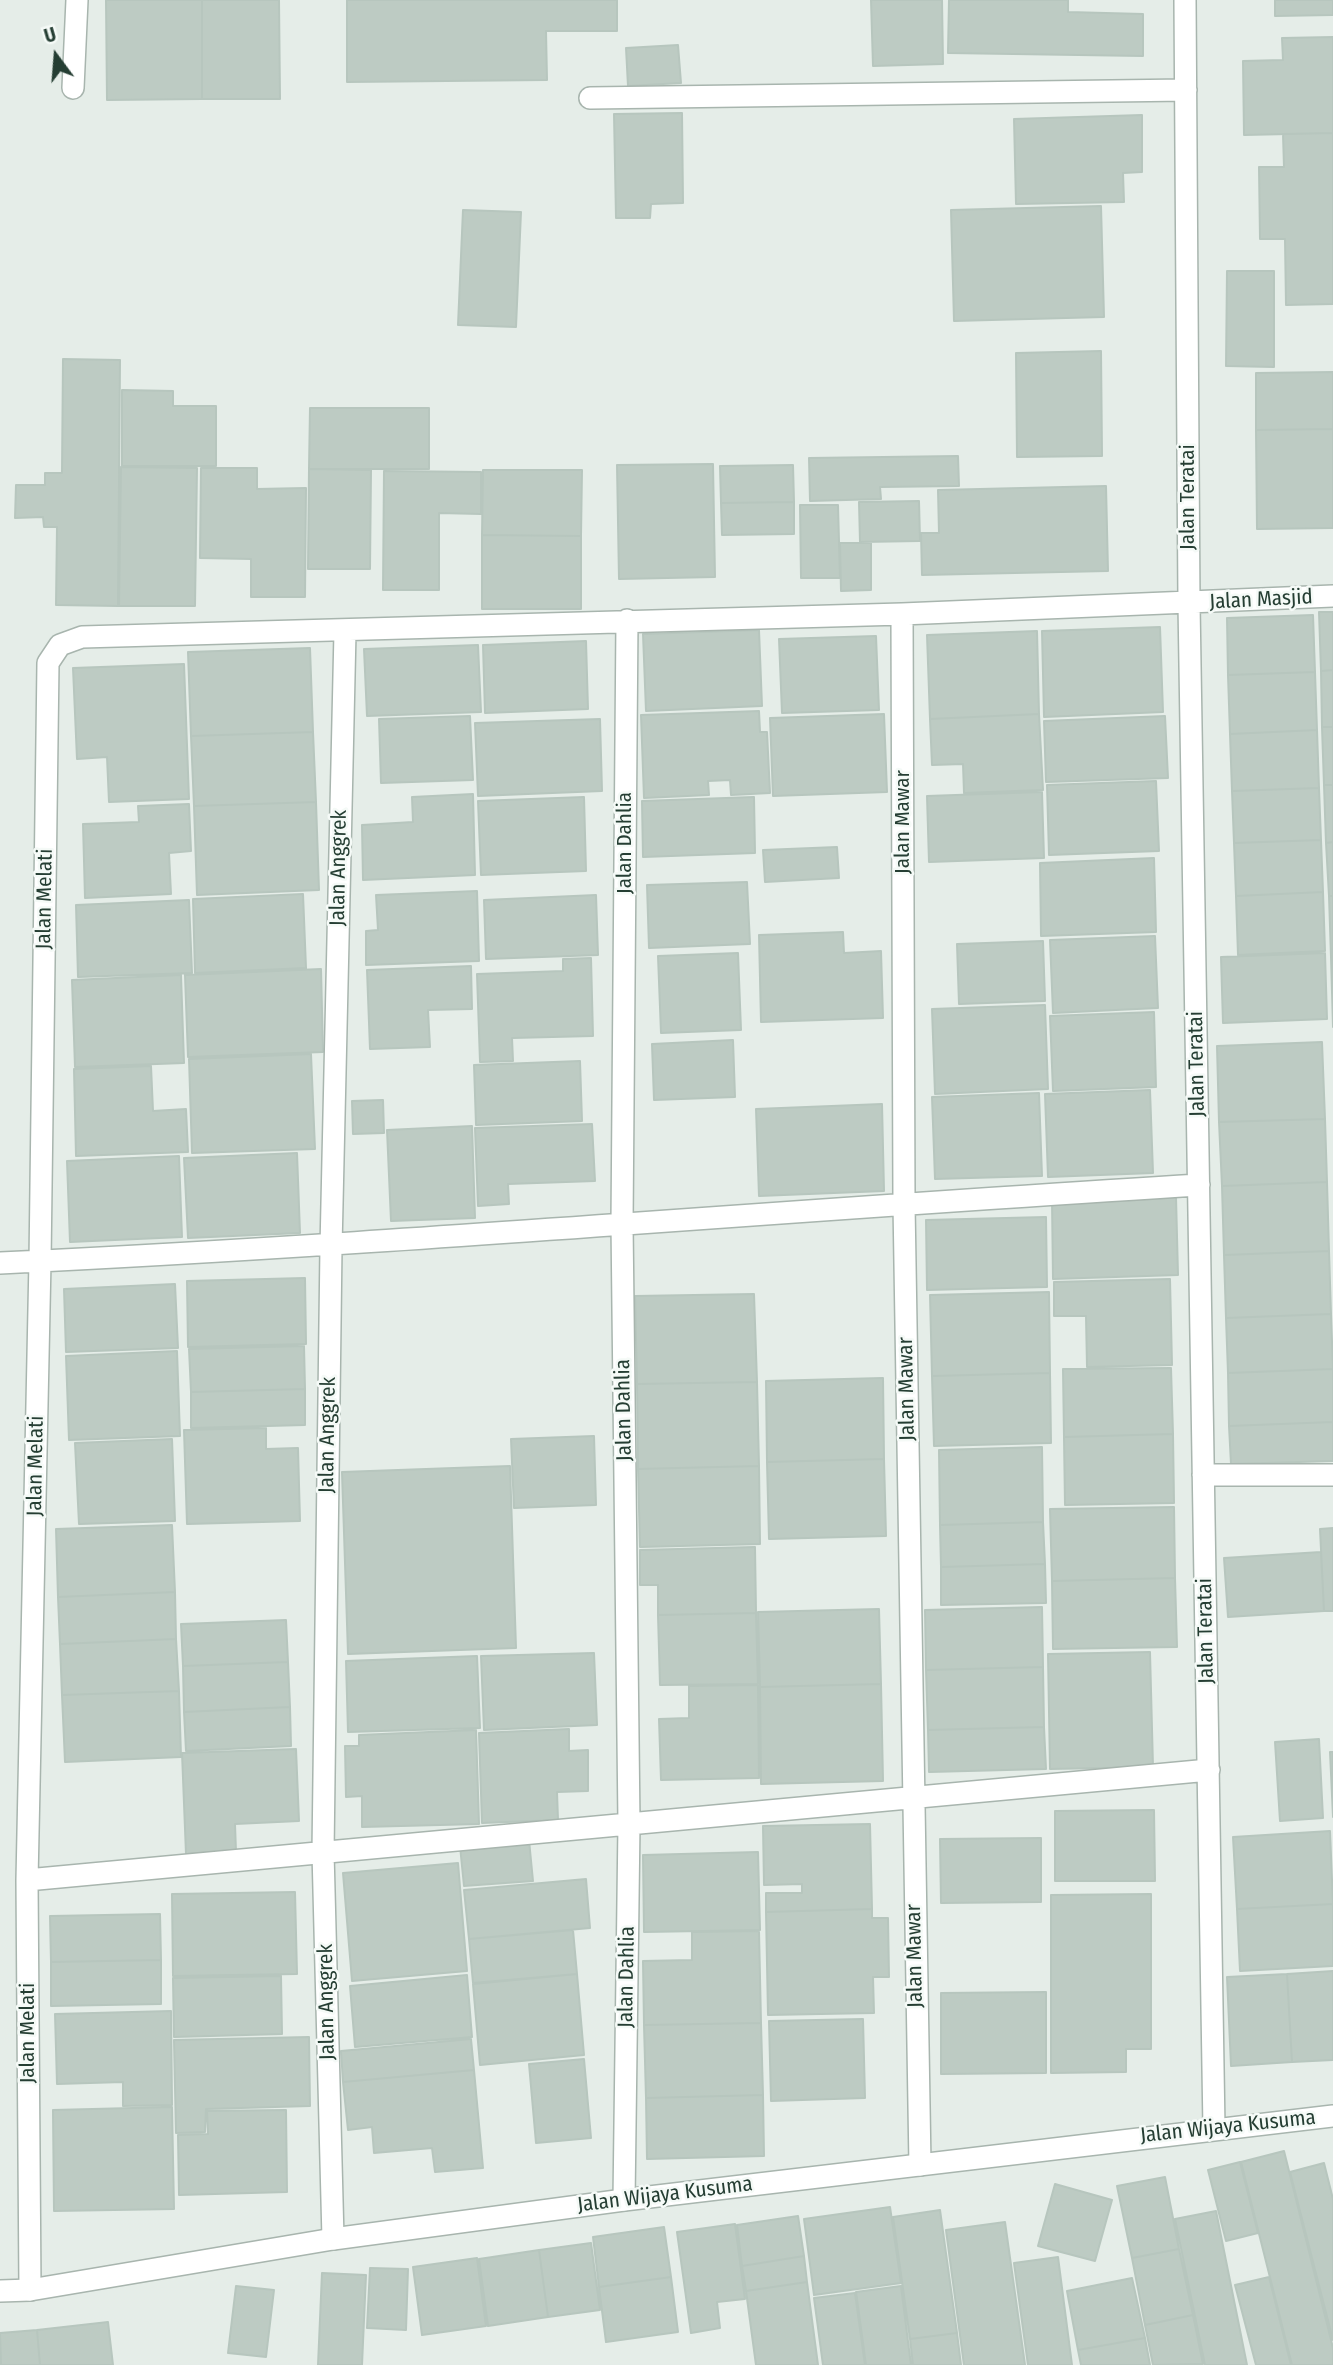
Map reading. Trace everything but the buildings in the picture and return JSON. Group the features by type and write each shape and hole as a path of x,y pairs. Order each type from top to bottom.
{"street":[{"path":"73,88 77,0"},
{"name":"Jalan Teratai","path":"1185,0 1189,604 1214,2128"},
{"path":"590,98 1186,90"},
{"name":"Jalan Masjid","path":"60,645 82,637 345,632 627,620 902,614 1333,596"},
{"name":"Jalan Mawar","path":"902,614 904,1204 920,2165"},
{"name":"Jalan Dahlia","path":"624,2200 629,1824 622,1223 627,620"},
{"name":"Jalan Anggrek","path":"333,2239 323,1852 331,1247 345,632"},
{"name":"Jalan Melati","path":"30,2290 21,1262 48,663 60,645"},
{"path":"21,1262 331,1247 622,1223 1199,1185"},
{"path":"1203,1475 1333,1475"},
{"path":"27,1880 1209,1770"},
{"name":"Jalan Wijaya Kusuma","path":"0,2291 30,2290 333,2239 624,2200 1333,2116"}]}
